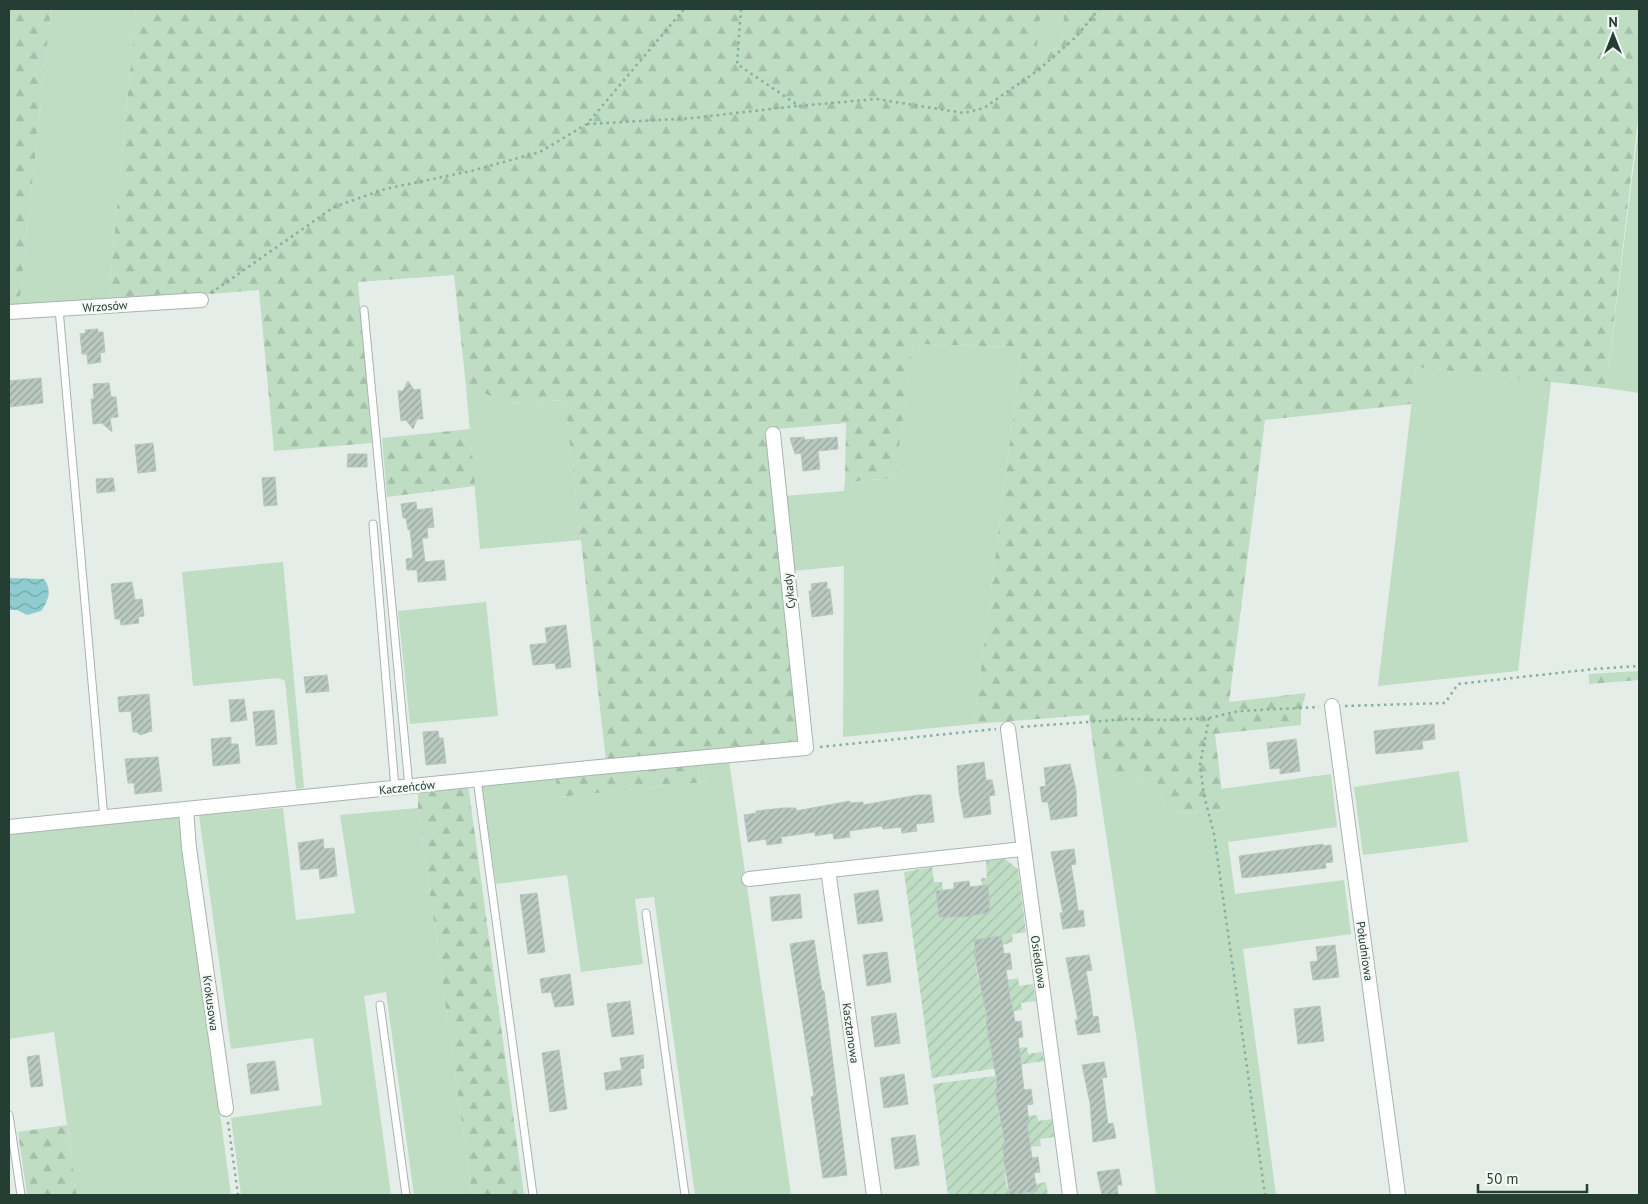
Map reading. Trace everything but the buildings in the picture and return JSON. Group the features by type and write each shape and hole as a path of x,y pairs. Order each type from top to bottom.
{"street":[{"name":"Wrzosów","path":"9,312 201,300"},
{"name":"Cykady","path":"773,434 806,748"},
{"name":"Południowa","path":"1332,706 1398,1195"},
{"name":"Osiedlowa","path":"1008,729 1070,1195"},
{"name":"Kaczeńców","path":"9,827 477,779 806,748"},
{"name":"Krokusowa","path":"186,810 189,848 226,1109"},
{"path":"749,879 1024,849"},
{"name":"Kasztanowa","path":"828,870 874,1195"}],"lane":[{"path":"59,309 104,818"},
{"path":"364,310 402,787"},
{"path":"373,524 402,787"},
{"path":"477,779 533,1195"},
{"path":"646,913 685,1195"},
{"path":"380,1005 406,1195"},
{"path":"9,1115 21,1195"}],"path":[{"path":"201,300 334,207 385,189 471,171 540,152 587,124 684,9"},
{"path":"741,9 738,64 799,106"},
{"path":"587,124 694,118 876,99 964,113 984,108 1037,71 1076,37 1099,9"},
{"path":"1265,1195 1217,853 1204,795 1200,765 1209,718 1239,711 1445,703 1458,684 1639,666"},
{"path":"226,1109 238,1195"}],"green space":[{"path":"9,9 51,9 19,306 9,306"},
{"path":"51,9 136,9 108,302 19,306"},
{"path":"136,9 1041,9 1035,65 1060,44 1065,9 1639,9 1639,111 1606,388 1416,367 1412,404 1265,420 1229,702 1306,693 1301,711 1301,725 1215,734 1224,810 1208,813 1167,812 1156,779 1097,774 1089,715 974,724 1022,347 913,344 895,478 845,482 846,423 766,430 801,741 606,761 565,400 509,403 466,386 454,275 358,282 372,443 274,451 259,290 108,302"},
{"path":"1041,9 1065,9 1060,44 1034,66"},
{"path":"1639,123 1639,393 1606,388"},
{"path":"913,344 1022,347 974,724 843,737 844,566 793,571 784,496 844,491 845,482 895,478"},
{"path":"1416,367 1551,382 1518,671 1378,686"},
{"path":"466,386 509,403 565,400 581,540 480,549"},
{"path":"470,429 475,486 387,497 382,438"},
{"path":"283,562 304,788 296,789 285,681 279,678 193,686 182,572"},
{"path":"486,602 498,716 410,724 398,611"},
{"path":"1639,671 1639,680 1589,684 1589,674"},
{"path":"729,760 791,1195 695,1195 654,897 635,899 643,964 581,972 567,875 496,884 481,783 555,774 558,797 705,782 702,762"},
{"path":"702,762 705,782 558,797 555,774"},
{"path":"1459,771 1468,842 1363,855 1354,787"},
{"path":"1097,774 1156,779 1167,812 1208,813 1224,810 1221,789 1331,774 1337,827 1228,842 1235,894 1344,880 1351,934 1243,949 1276,1195 1156,1195 1137,1042"},
{"path":"468,784 524,1195 472,1195 418,808 418,792"},
{"path":"283,808 296,920 355,913 340,815 418,808 472,1195 414,1195 386,992 364,996 391,1195 241,1195 231,1118 322,1105 313,1038 231,1049 199,815"},
{"path":"180,817 231,1195 77,1195 54,1032 9,1039 9,832"},
{"path":"1005,859 1018,869 1026,932 1012,934 1013,942 974,953 978,979 980,979 982,992 1008,988 1007,980 1018,978 1019,986 1033,984 1036,1001 1021,1003 1022,1010 1013,1011 1012,1004 986,1008 990,1047 1020,1056 1019,1048 1027,1047 1028,1054 1042,1052 1044,1061 932,1078 904,872 932,867 934,882 942,882 943,890 936,891 939,917 978,915 978,913 990,912 988,886 982,886 981,878 987,878 986,861"},
{"path":"995,1076 999,1115 1003,1127 1029,1124 1028,1116 1037,1115 1038,1121 1052,1119 1054,1137 1040,1139 1041,1146 1030,1147 1029,1140 1002,1144 1006,1183 1010,1195 948,1195 933,1084"},
{"path":"67,1125 77,1195 27,1195 18,1132"},
{"path":"1046,1182 1048,1195 1010,1195 1036,1191 1036,1184"}],"water":[{"path":"9,578 44,579 49,595 41,611 27,615 17,610 9,610"}]}
